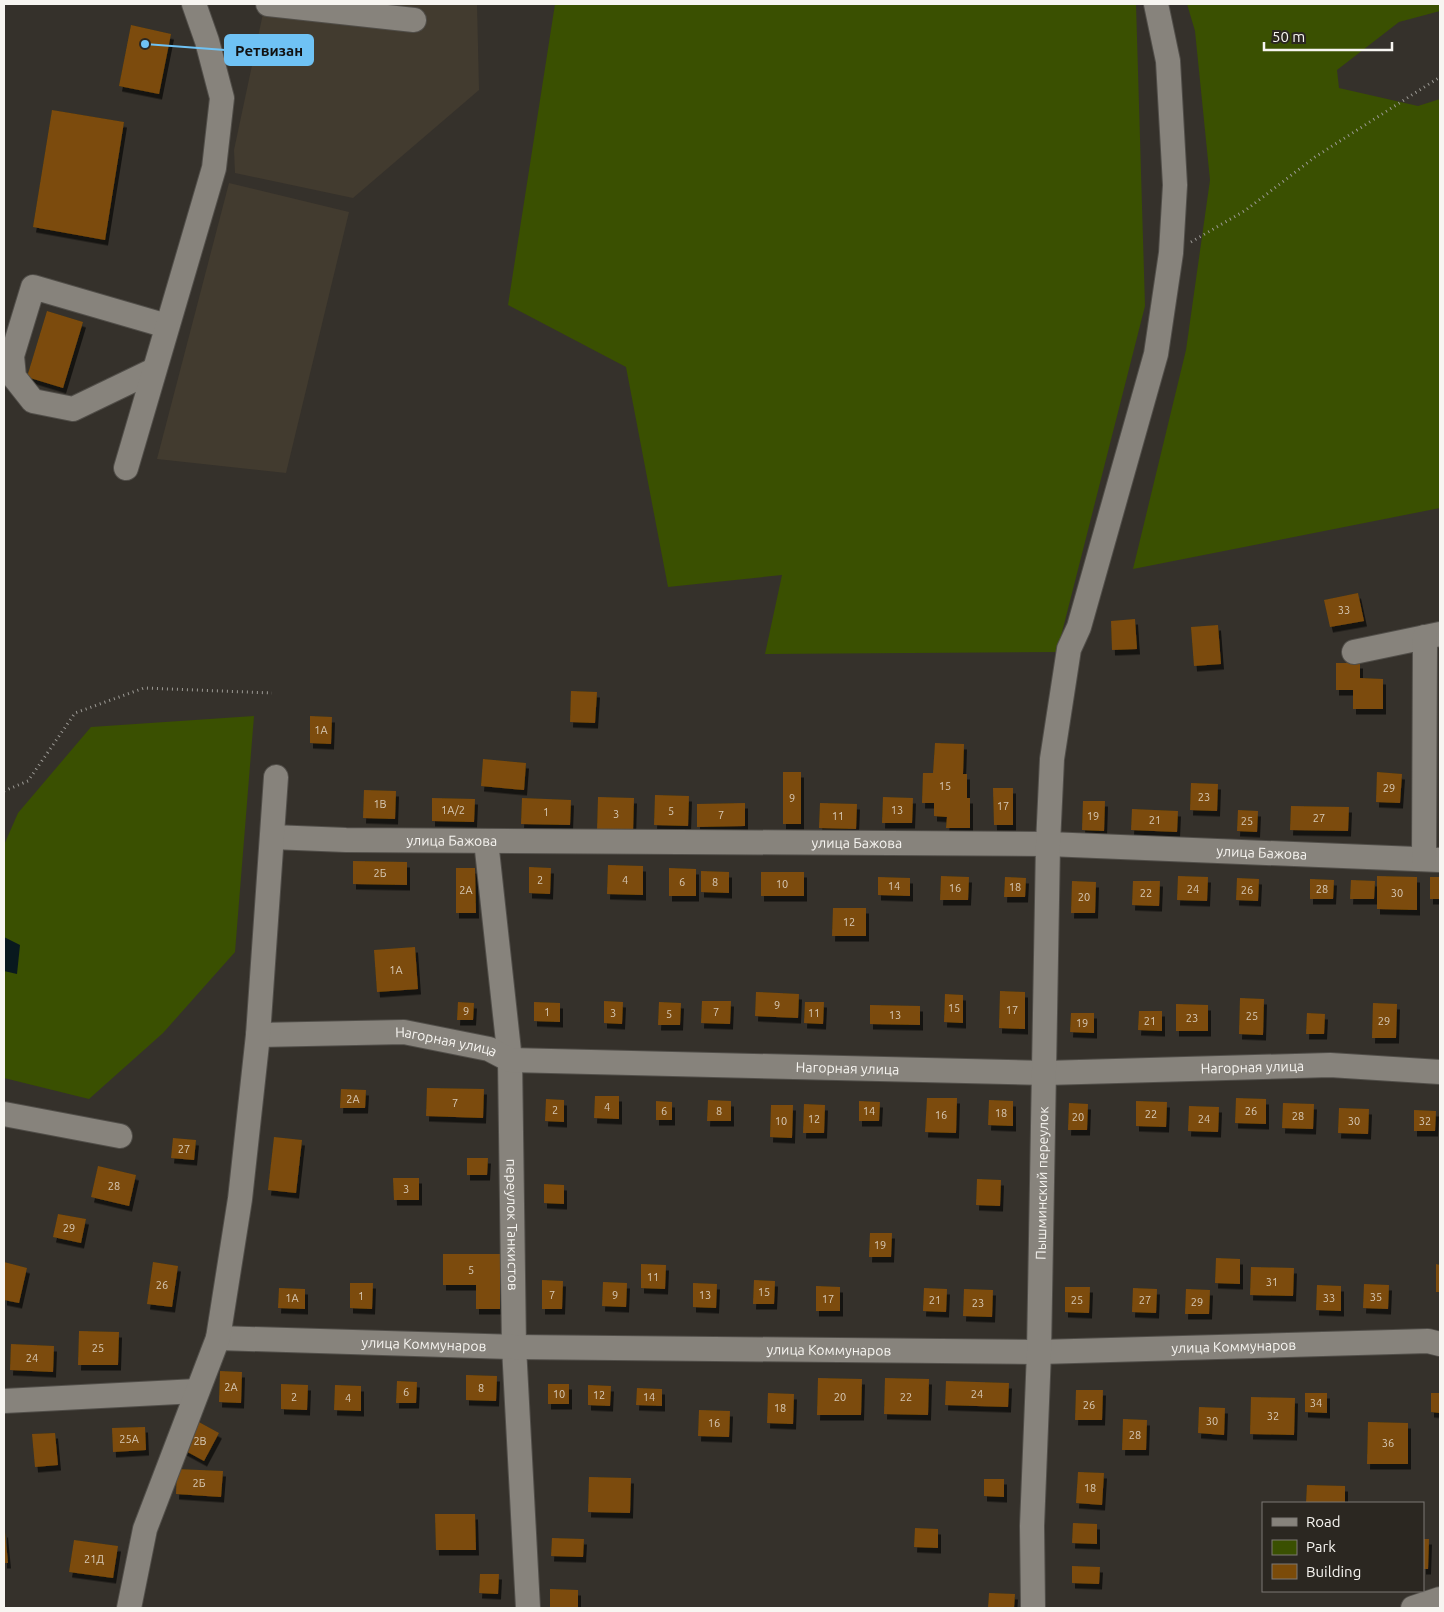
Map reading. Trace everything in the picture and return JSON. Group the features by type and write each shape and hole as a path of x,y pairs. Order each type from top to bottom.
{"street":[{"path":"126,468 214,168 222,98 208,41 194,4"},
{"path":"268,4 414,20"},
{"name":"Пышминский переулок","path":"1033,1608 1032,1526 1039,1352 1048,844 1052,758 1069,649 1079,627 1156,354 1171,253 1175,185 1168,61 1156,4"},
{"path":"154,370 73,409 33,401 14,377 12,356 33,287 167,326"},
{"path":"1354,652 1433,636 1432,860"},
{"path":"129,1608 145,1529 218,1338 240,1199 258,1035 276,777"},
{"name":"улица Бажова","path":"272,837 346,840 1048,844 1432,860"},
{"name":"переулок Танкистов","path":"486,841 510,1060 514,1347 528,1608"},
{"name":"Нагорная улица","path":"258,1035 404,1032 489,1049 510,1060 1045,1073 1330,1065 1440,1072"},
{"path":"4,1114 120,1136"},
{"name":"улица Коммунаров","path":"218,1338 514,1347 1039,1352 1428,1341 1440,1344"},
{"path":"4,1401 197,1391"},
{"path":"1413,1608 1440,1599"}],"path":[{"path":"1171,253 1246,210 1315,156 1440,77"},
{"path":"4,791 28,781 75,713 144,688 272,693"}],"shaded area":[{"path":"265,4 477,4 479,90 353,198 235,173 234,150"},
{"path":"229,183 349,212 286,473 157,459"},
{"path":"4,937 20,945 17,974 4,971"}],"green space":[{"path":"555,4 1136,4 1145,306 1057,652 765,654 782,575 668,587 626,367 508,305"},
{"path":"1187,4 1440,4 1440,11 1399,22 1337,70 1339,88 1418,106 1440,99 1440,508 1133,569 1186,350 1210,180 1195,31"},
{"path":"254,716 235,952 163,1033 89,1099 4,1078 4,845 18,813 91,727"}],"building":[{"path":"131,25 171,34 159,94 119,86"},
{"path":"52,110 124,122 105,240 33,227"},
{"path":"47,311 83,322 63,388 27,377"},
{"path":"1358,593 1364,621 1330,627 1324,600"},
{"path":"1135,619 1137,649 1112,650 1111,621"},
{"path":"1218,625 1221,664 1194,666 1191,627"},
{"path":"1336,663 1360,663 1360,678 1383,679 1383,709 1353,709 1353,690 1336,690"},
{"path":"571,691 597,692 595,723 570,722"},
{"path":"310,716 332,717 331,744 310,743"},
{"path":"935,743 964,744 963,774 967,774 967,798 970,798 970,828 946,828 947,817 934,816 934,803 922,803 923,773 933,773"},
{"path":"483,759 526,763 524,790 481,786"},
{"path":"783,772 801,772 801,824 783,824"},
{"path":"1377,772 1402,774 1400,803 1376,802"},
{"path":"1191,783 1218,784 1217,811 1190,810"},
{"path":"993,788 1013,788 1013,825 994,825"},
{"path":"364,790 396,791 395,819 363,818"},
{"path":"655,795 689,796 688,826 654,825"},
{"path":"598,797 634,798 633,832 597,831"},
{"path":"883,797 913,798 912,823 882,823"},
{"path":"432,798 475,799 474,822 432,821"},
{"path":"522,798 571,800 570,825 521,824"},
{"path":"1083,801 1105,801 1104,831 1082,830"},
{"path":"745,803 745,826 697,827 697,804"},
{"path":"820,803 857,804 856,829 819,828"},
{"path":"1291,806 1349,807 1348,831 1290,830"},
{"path":"1132,809 1178,811 1177,832 1131,830"},
{"path":"1238,810 1258,811 1257,832 1237,831"},
{"path":"353,861 407,862 407,885 353,884"},
{"path":"608,865 643,866 643,895 607,894"},
{"path":"529,867 551,868 550,894 529,893"},
{"path":"456,868 475,868 476,913 456,913"},
{"path":"669,868 696,869 696,896 669,896"},
{"path":"701,871 729,872 729,893 701,892"},
{"path":"761,872 804,872 804,896 761,896"},
{"path":"941,876 969,877 968,900 940,900"},
{"path":"1178,876 1208,877 1207,901 1177,900"},
{"path":"1377,876 1417,877 1417,910 1377,909"},
{"path":"878,877 910,878 910,896 878,895"},
{"path":"1005,877 1026,878 1025,897 1004,897"},
{"path":"1430,877 1440,877 1440,899 1430,899"},
{"path":"1237,878 1259,879 1258,901 1236,900"},
{"path":"1310,879 1334,880 1333,899 1310,899"},
{"path":"1351,880 1375,881 1374,899 1350,899"},
{"path":"1072,881 1096,882 1095,913 1071,913"},
{"path":"1133,881 1160,881 1159,906 1132,905"},
{"path":"833,908 866,908 866,936 832,936"},
{"path":"415,947 418,989 377,992 374,950"},
{"path":"1000,991 1025,992 1025,1029 999,1028"},
{"path":"756,992 799,994 798,1018 755,1016"},
{"path":"945,994 963,995 963,1023 944,1022"},
{"path":"1240,998 1264,999 1263,1035 1239,1034"},
{"path":"604,1001 623,1002 622,1024 604,1023"},
{"path":"702,1001 731,1001 730,1024 701,1023"},
{"path":"458,1002 474,1003 473,1020 457,1020"},
{"path":"534,1002 560,1003 560,1022 534,1021"},
{"path":"659,1002 681,1003 680,1025 658,1025"},
{"path":"805,1002 824,1002 823,1024 804,1023"},
{"path":"1373,1003 1397,1004 1396,1038 1372,1038"},
{"path":"1176,1004 1208,1005 1208,1031 1176,1031"},
{"path":"870,1005 920,1006 920,1025 870,1024"},
{"path":"1139,1011 1162,1011 1162,1031 1138,1030"},
{"path":"1071,1013 1094,1013 1094,1033 1070,1032"},
{"path":"1307,1013 1325,1014 1324,1034 1306,1034"},
{"path":"427,1088 484,1089 483,1118 426,1116"},
{"path":"341,1089 366,1090 365,1108 340,1108"},
{"path":"595,1096 619,1096 619,1119 594,1118"},
{"path":"927,1098 957,1098 956,1133 925,1132"},
{"path":"1236,1098 1266,1099 1266,1124 1235,1123"},
{"path":"546,1099 564,1100 564,1122 545,1121"},
{"path":"708,1100 731,1101 731,1121 707,1121"},
{"path":"989,1100 1013,1101 1013,1126 988,1125"},
{"path":"656,1101 672,1102 672,1120 656,1120"},
{"path":"859,1101 880,1102 879,1121 859,1121"},
{"path":"1136,1101 1167,1102 1166,1127 1136,1126"},
{"path":"1069,1103 1088,1104 1087,1130 1068,1130"},
{"path":"1283,1103 1314,1104 1313,1129 1282,1128"},
{"path":"804,1104 825,1105 824,1133 803,1133"},
{"path":"771,1105 793,1105 792,1138 770,1137"},
{"path":"1189,1106 1219,1107 1218,1132 1188,1131"},
{"path":"1339,1108 1369,1109 1368,1134 1338,1133"},
{"path":"1414,1110 1436,1111 1435,1131 1414,1131"},
{"path":"274,1137 302,1140 296,1193 268,1190"},
{"path":"173,1138 196,1140 194,1160 171,1158"},
{"path":"467,1158 488,1158 487,1175 467,1175"},
{"path":"98,1166 136,1175 129,1206 91,1197"},
{"path":"393,1178 419,1178 419,1200 394,1200"},
{"path":"977,1179 1001,1180 1000,1206 976,1205"},
{"path":"544,1184 564,1185 564,1204 544,1203"},
{"path":"58,1214 86,1219 81,1243 53,1237"},
{"path":"870,1233 892,1233 891,1257 869,1257"},
{"path":"443,1254 500,1254 500,1309 476,1309 476,1285 443,1285"},
{"path":"1216,1258 1240,1259 1240,1284 1215,1283"},
{"path":"4,1262 27,1268 19,1303 4,1300"},
{"path":"153,1262 178,1266 172,1307 147,1304"},
{"path":"641,1264 666,1265 665,1289 641,1288"},
{"path":"1436,1264 1440,1265 1440,1292 1436,1292"},
{"path":"1251,1267 1294,1268 1293,1296 1250,1295"},
{"path":"542,1280 563,1281 562,1309 542,1309"},
{"path":"754,1280 775,1281 774,1304 753,1304"},
{"path":"603,1282 627,1283 626,1307 602,1306"},
{"path":"350,1283 373,1283 372,1309 350,1308"},
{"path":"693,1283 717,1284 716,1308 693,1307"},
{"path":"1364,1284 1389,1285 1388,1309 1363,1308"},
{"path":"1317,1285 1341,1286 1341,1311 1316,1310"},
{"path":"816,1286 840,1287 840,1311 816,1311"},
{"path":"1065,1287 1090,1287 1089,1313 1065,1312"},
{"path":"279,1288 305,1289 305,1309 278,1308"},
{"path":"924,1288 947,1289 946,1312 923,1311"},
{"path":"1133,1288 1157,1289 1156,1313 1132,1312"},
{"path":"964,1289 993,1290 992,1317 963,1316"},
{"path":"1186,1289 1210,1290 1209,1314 1185,1314"},
{"path":"79,1331 119,1332 118,1365 78,1365"},
{"path":"11,1344 54,1346 53,1372 10,1370"},
{"path":"220,1371 242,1372 241,1403 219,1402"},
{"path":"466,1375 497,1376 496,1401 466,1400"},
{"path":"818,1378 862,1379 861,1415 817,1415"},
{"path":"885,1378 929,1379 928,1415 884,1414"},
{"path":"397,1381 417,1382 416,1403 396,1403"},
{"path":"946,1381 1009,1383 1008,1407 945,1405"},
{"path":"281,1384 308,1385 307,1410 281,1409"},
{"path":"548,1384 569,1384 569,1404 548,1404"},
{"path":"335,1385 361,1386 361,1411 334,1410"},
{"path":"588,1385 611,1386 610,1406 588,1405"},
{"path":"637,1388 662,1389 662,1406 636,1405"},
{"path":"1076,1390 1103,1390 1102,1420 1075,1420"},
{"path":"768,1393 794,1394 793,1424 767,1423"},
{"path":"1305,1393 1327,1393 1327,1413 1305,1412"},
{"path":"1431,1393 1440,1393 1440,1413 1431,1412"},
{"path":"1251,1397 1295,1398 1294,1435 1250,1434"},
{"path":"1199,1407 1225,1408 1224,1435 1198,1433"},
{"path":"699,1410 730,1411 729,1437 698,1436"},
{"path":"1123,1419 1147,1420 1146,1450 1122,1450"},
{"path":"197,1421 219,1433 204,1461 182,1449"},
{"path":"1368,1422 1408,1423 1408,1464 1367,1464"},
{"path":"145,1427 146,1450 113,1452 112,1428"},
{"path":"55,1433 58,1465 35,1467 32,1434"},
{"path":"177,1469 223,1471 221,1497 176,1494"},
{"path":"1078,1472 1104,1473 1102,1505 1076,1503"},
{"path":"589,1477 631,1478 630,1513 588,1512"},
{"path":"984,1479 1004,1479 1004,1497 984,1496"},
{"path":"1307,1485 1345,1486 1345,1502 1306,1502"},
{"path":"435,1514 475,1514 476,1550 436,1550"},
{"path":"1073,1523 1097,1524 1097,1544 1072,1543"},
{"path":"915,1528 938,1529 938,1548 914,1547"},
{"path":"5,1532 8,1563 4,1563"},
{"path":"552,1538 584,1539 583,1557 551,1556"},
{"path":"1424,1539 1429,1539 1428,1569 1424,1569"},
{"path":"74,1540 118,1546 113,1578 69,1572"},
{"path":"1072,1566 1100,1567 1099,1584 1072,1583"},
{"path":"480,1574 499,1574 498,1594 479,1593"},
{"path":"550,1589 578,1590 578,1608 550,1608"},
{"path":"989,1593 1015,1594 1014,1608 988,1608"}],"place":[{"name":"Ретвизан","path":"145,44"}]}
